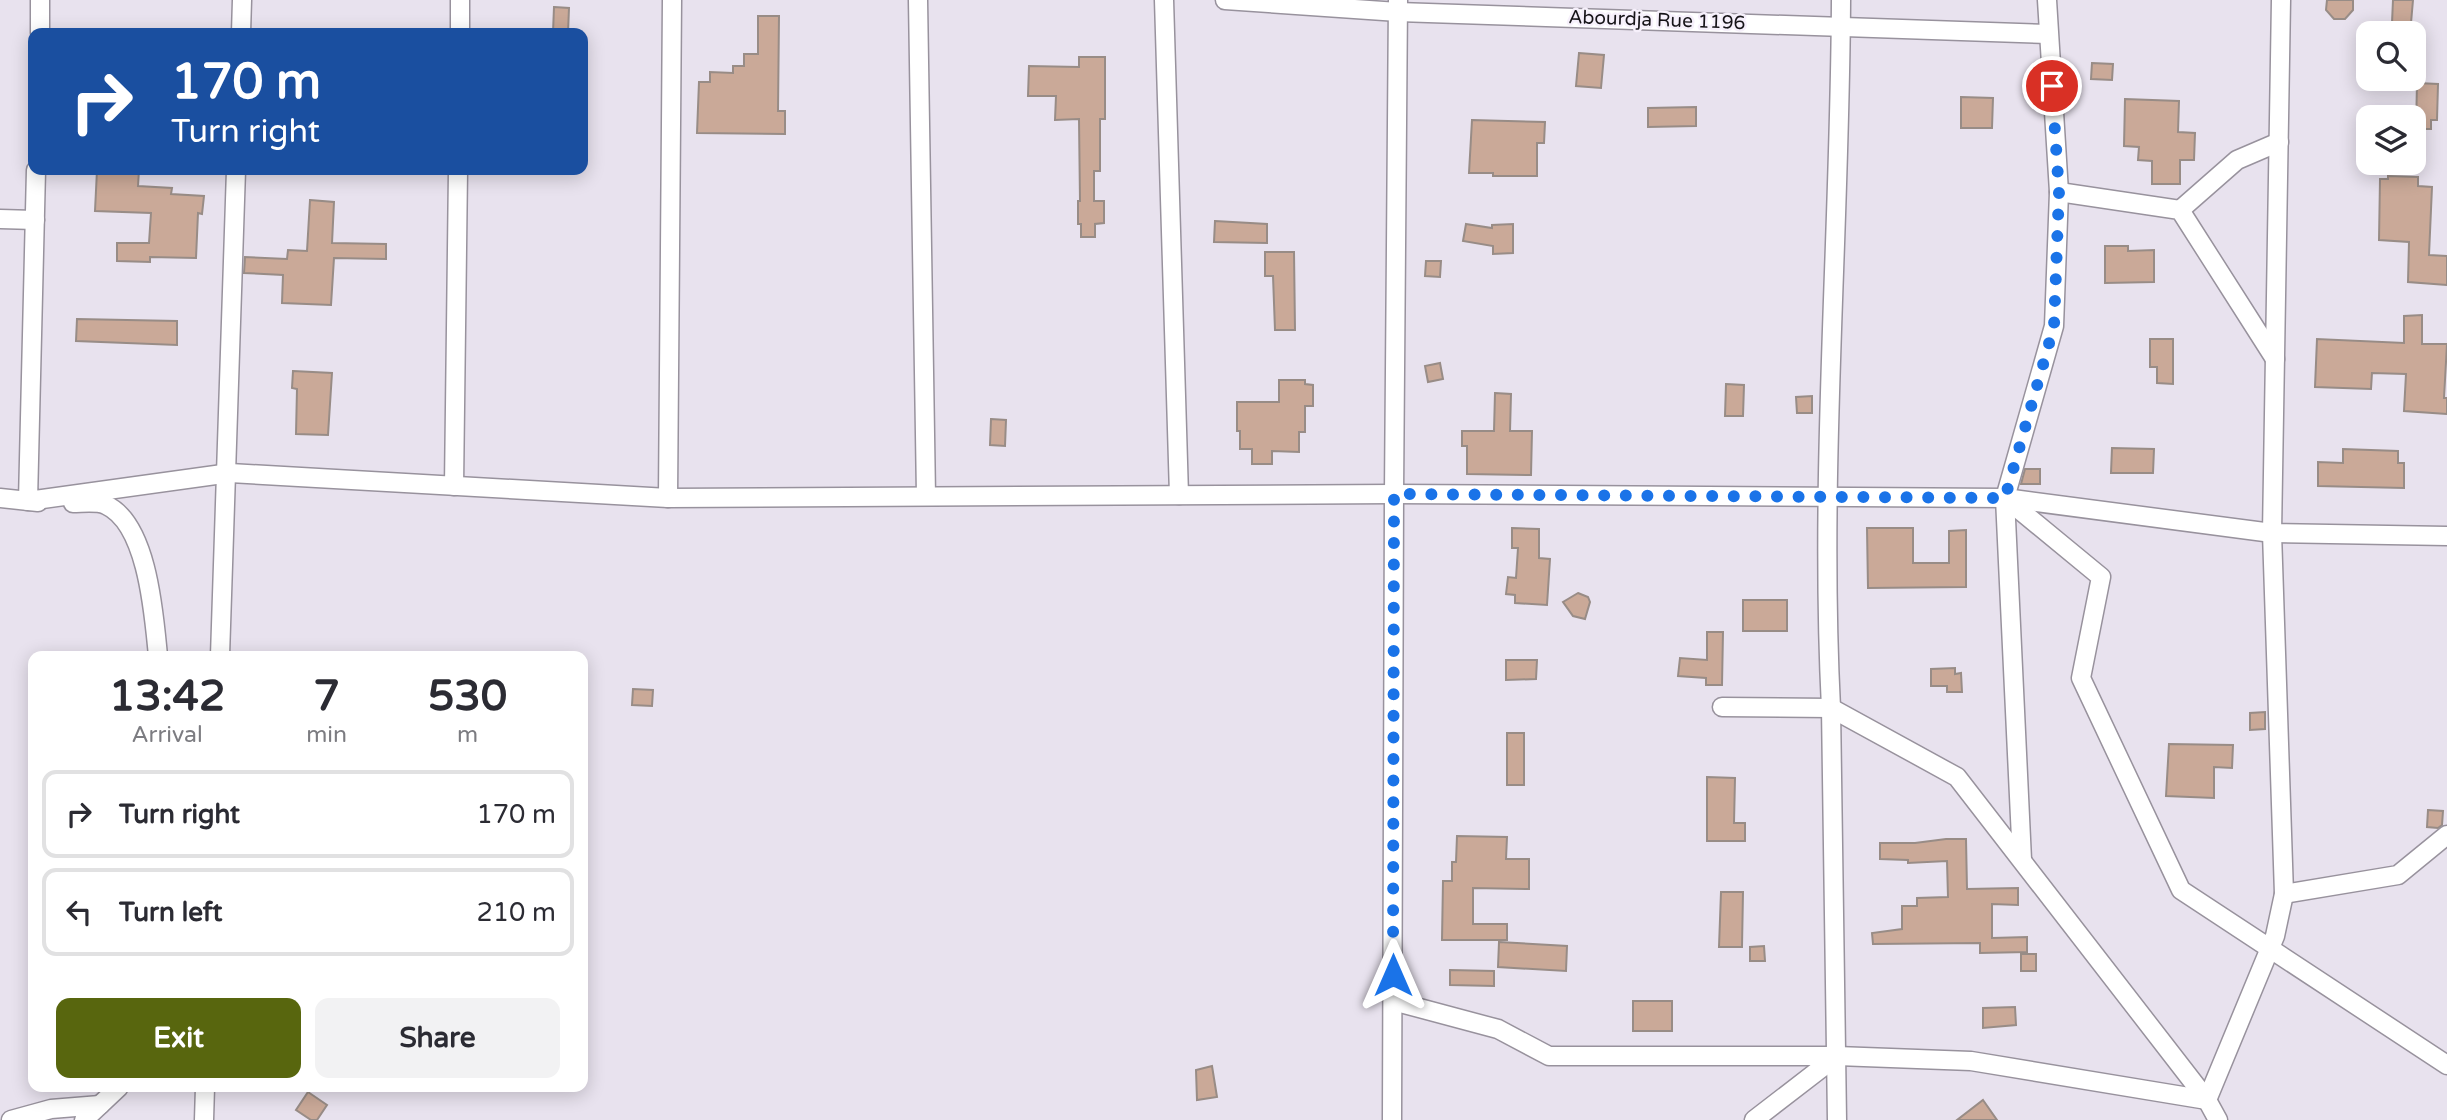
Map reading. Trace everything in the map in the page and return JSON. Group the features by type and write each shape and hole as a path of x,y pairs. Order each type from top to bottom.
{"street":[{"path":"40,0 40,28"},
{"path":"241,28 242,0"},
{"path":"460,0 460,28"},
{"path":"668,498 672,0"},
{"path":"918,0 926,496"},
{"path":"1164,0 1179,495"},
{"name":"Abourdja Rue 1196","path":"1225,0 2048,34"},
{"path":"1837,1120 1827,644 1841,100 1841,0"},
{"path":"2022,860 2005,498 2054,326 2059,192 2047,0"},
{"path":"2207,1100 2275,936 2284,894 2272,533 2281,0"},
{"path":"1392,1120 1398,6"},
{"path":"2180,210 2237,160 2279,142"},
{"path":"29,501 36,175"},
{"path":"220,651 236,175"},
{"path":"454,486 458,175"},
{"path":"2059,192 2180,210 2275,359"},
{"path":"0,219 35,220"},
{"path":"29,501 226,474 668,498 1394,494 2005,498 2272,533 2447,536"},
{"path":"0,498 105,505 121,516 140,550 157,651"},
{"path":"2005,498 2101,577 2081,678 2181,890 2447,1065"},
{"path":"1722,707 1830,708 1957,777 2207,1100 2218,1120"},
{"path":"2284,894 2398,875 2447,835"},
{"path":"1393,1001 1498,1029 1549,1056 1837,1056 1971,1061 2207,1100"},
{"path":"1754,1120 1837,1056"},
{"path":"84,1120 114,1092"},
{"path":"204,1120 205,1092"},
{"path":"11,1120 51,1109 100,1105"}],"building":[{"path":"2327,0 2353,0 2353,10 2345,19 2334,19 2326,10"},
{"path":"2393,0 2413,0 2411,21 2392,21"},
{"path":"554,7 569,8 568,28 553,28"},
{"path":"758,16 779,16 778,111 785,111 785,134 697,133 699,82 710,82 710,72 733,73 733,66 744,66 744,54 758,54"},
{"path":"1579,53 1604,55 1601,88 1576,86"},
{"path":"1079,57 1105,57 1105,119 1100,119 1100,171 1094,171 1094,201 1104,201 1104,223 1095,224 1095,237 1081,237 1081,224 1078,224 1079,119 1055,120 1056,96 1028,96 1029,66 1079,67"},
{"path":"2092,63 2113,64 2112,80 2091,79"},
{"path":"2426,83 2438,84 2437,120 2431,120 2431,129 2426,129 2426,105 2417,105 2417,91 2426,91"},
{"path":"1961,97 1993,98 1992,128 1961,128"},
{"path":"2125,99 2179,101 2178,132 2195,133 2194,160 2180,160 2180,184 2152,184 2152,161 2138,160 2139,147 2124,146"},
{"path":"1696,107 1696,126 1648,127 1648,108"},
{"path":"1472,120 1545,122 1544,143 1537,143 1537,176 1469,173"},
{"path":"97,175 139,175 138,186 172,188 171,194 204,196 202,214 198,213 196,258 150,257 150,262 117,261 117,243 149,243 151,213 95,211"},
{"path":"2388,176 2418,177 2418,186 2432,187 2429,255 2447,256 2447,285 2408,282 2409,242 2379,240 2380,179 2388,179"},
{"path":"310,200 334,202 332,243 386,244 386,259 334,258 331,305 282,303 283,275 244,273 245,257 287,259 288,250 307,251"},
{"path":"1215,221 1267,224 1267,243 1214,242"},
{"path":"1466,224 1492,228 1492,225 1513,224 1513,253 1493,254 1493,246 1463,241"},
{"path":"2105,246 2128,246 2128,251 2154,250 2154,282 2105,283"},
{"path":"1265,252 1294,252 1295,330 1275,330 1273,276 1265,276"},
{"path":"1426,261 1441,261 1440,277 1425,276"},
{"path":"2422,315 2422,344 2447,344 2444,398 2447,398 2447,414 2404,411 2406,374 2372,373 2371,389 2315,387 2317,339 2404,343 2404,316"},
{"path":"77,319 177,321 177,345 76,341"},
{"path":"2150,339 2173,339 2173,384 2157,383 2157,367 2150,367"},
{"path":"1440,363 1443,379 1428,382 1425,366"},
{"path":"293,371 332,373 328,435 296,434 297,389 292,388"},
{"path":"1279,380 1305,380 1305,384 1313,385 1313,406 1305,406 1305,432 1299,432 1299,452 1272,451 1272,464 1252,464 1252,449 1240,449 1237,402 1279,402"},
{"path":"1726,384 1744,385 1743,416 1725,416"},
{"path":"1495,393 1511,394 1510,431 1532,431 1531,475 1467,474 1467,446 1462,446 1462,431 1494,431"},
{"path":"1812,396 1812,413 1797,413 1796,397"},
{"path":"991,419 1006,420 1005,446 990,445"},
{"path":"2112,448 2154,449 2153,473 2111,473"},
{"path":"2343,449 2398,451 2398,463 2404,463 2404,488 2318,486 2318,462 2343,463"},
{"path":"2025,469 2040,469 2040,484 2021,484"},
{"path":"1512,528 1539,529 1539,558 1550,559 1547,605 1515,603 1515,595 1506,594 1508,577 1516,578 1518,548 1512,548"},
{"path":"1867,528 1913,528 1913,563 1949,563 1949,531 1966,530 1966,587 1868,588"},
{"path":"1578,593 1588,597 1590,602 1585,619 1573,616 1563,602"},
{"path":"1743,600 1787,600 1787,631 1743,631"},
{"path":"1707,632 1723,632 1722,685 1706,685 1706,678 1678,676 1680,658 1707,660"},
{"path":"1506,660 1537,660 1536,679 1506,680"},
{"path":"1955,668 1955,674 1961,673 1962,692 1947,692 1947,686 1931,686 1931,669"},
{"path":"633,689 653,690 652,706 632,705"},
{"path":"2265,712 2265,729 2250,730 2250,713"},
{"path":"1507,733 1524,733 1524,785 1507,785"},
{"path":"2169,744 2233,745 2232,768 2214,767 2214,798 2166,796"},
{"path":"1707,777 1735,778 1734,823 1745,823 1745,841 1707,841"},
{"path":"2428,810 2443,811 2442,825 2438,828 2427,827"},
{"path":"1457,836 1507,837 1506,859 1529,859 1529,889 1473,888 1473,924 1507,924 1507,940 1442,940 1443,881 1452,881"},
{"path":"1966,839 1967,889 2018,888 2018,905 1992,904 1992,938 2027,937 2027,952 1980,953 1980,943 1873,944 1872,933 1902,929 1902,906 1917,906 1917,898 1948,897 1947,861 1908,863 1908,860 1880,859 1880,843 1915,843"},
{"path":"1721,892 1743,892 1742,947 1719,947"},
{"path":"1499,942 1567,946 1566,971 1498,967"},
{"path":"1764,946 1765,961 1750,961 1750,947"},
{"path":"2021,954 2036,954 2036,971 2021,971"},
{"path":"1450,970 1494,971 1494,986 1450,985"},
{"path":"1633,1001 1672,1001 1672,1031 1633,1031"},
{"path":"2015,1007 2016,1025 1983,1028 1983,1008"},
{"path":"1212,1066 1217,1097 1197,1100 1196,1070"},
{"path":"308,1092 327,1105 317,1120 311,1120 296,1110"},
{"path":"1983,1100 1997,1120 1957,1120"}],"route":[{"path":"1393,975 1394,494 2005,498 2054,326 2059,192 2052,86"}]}
